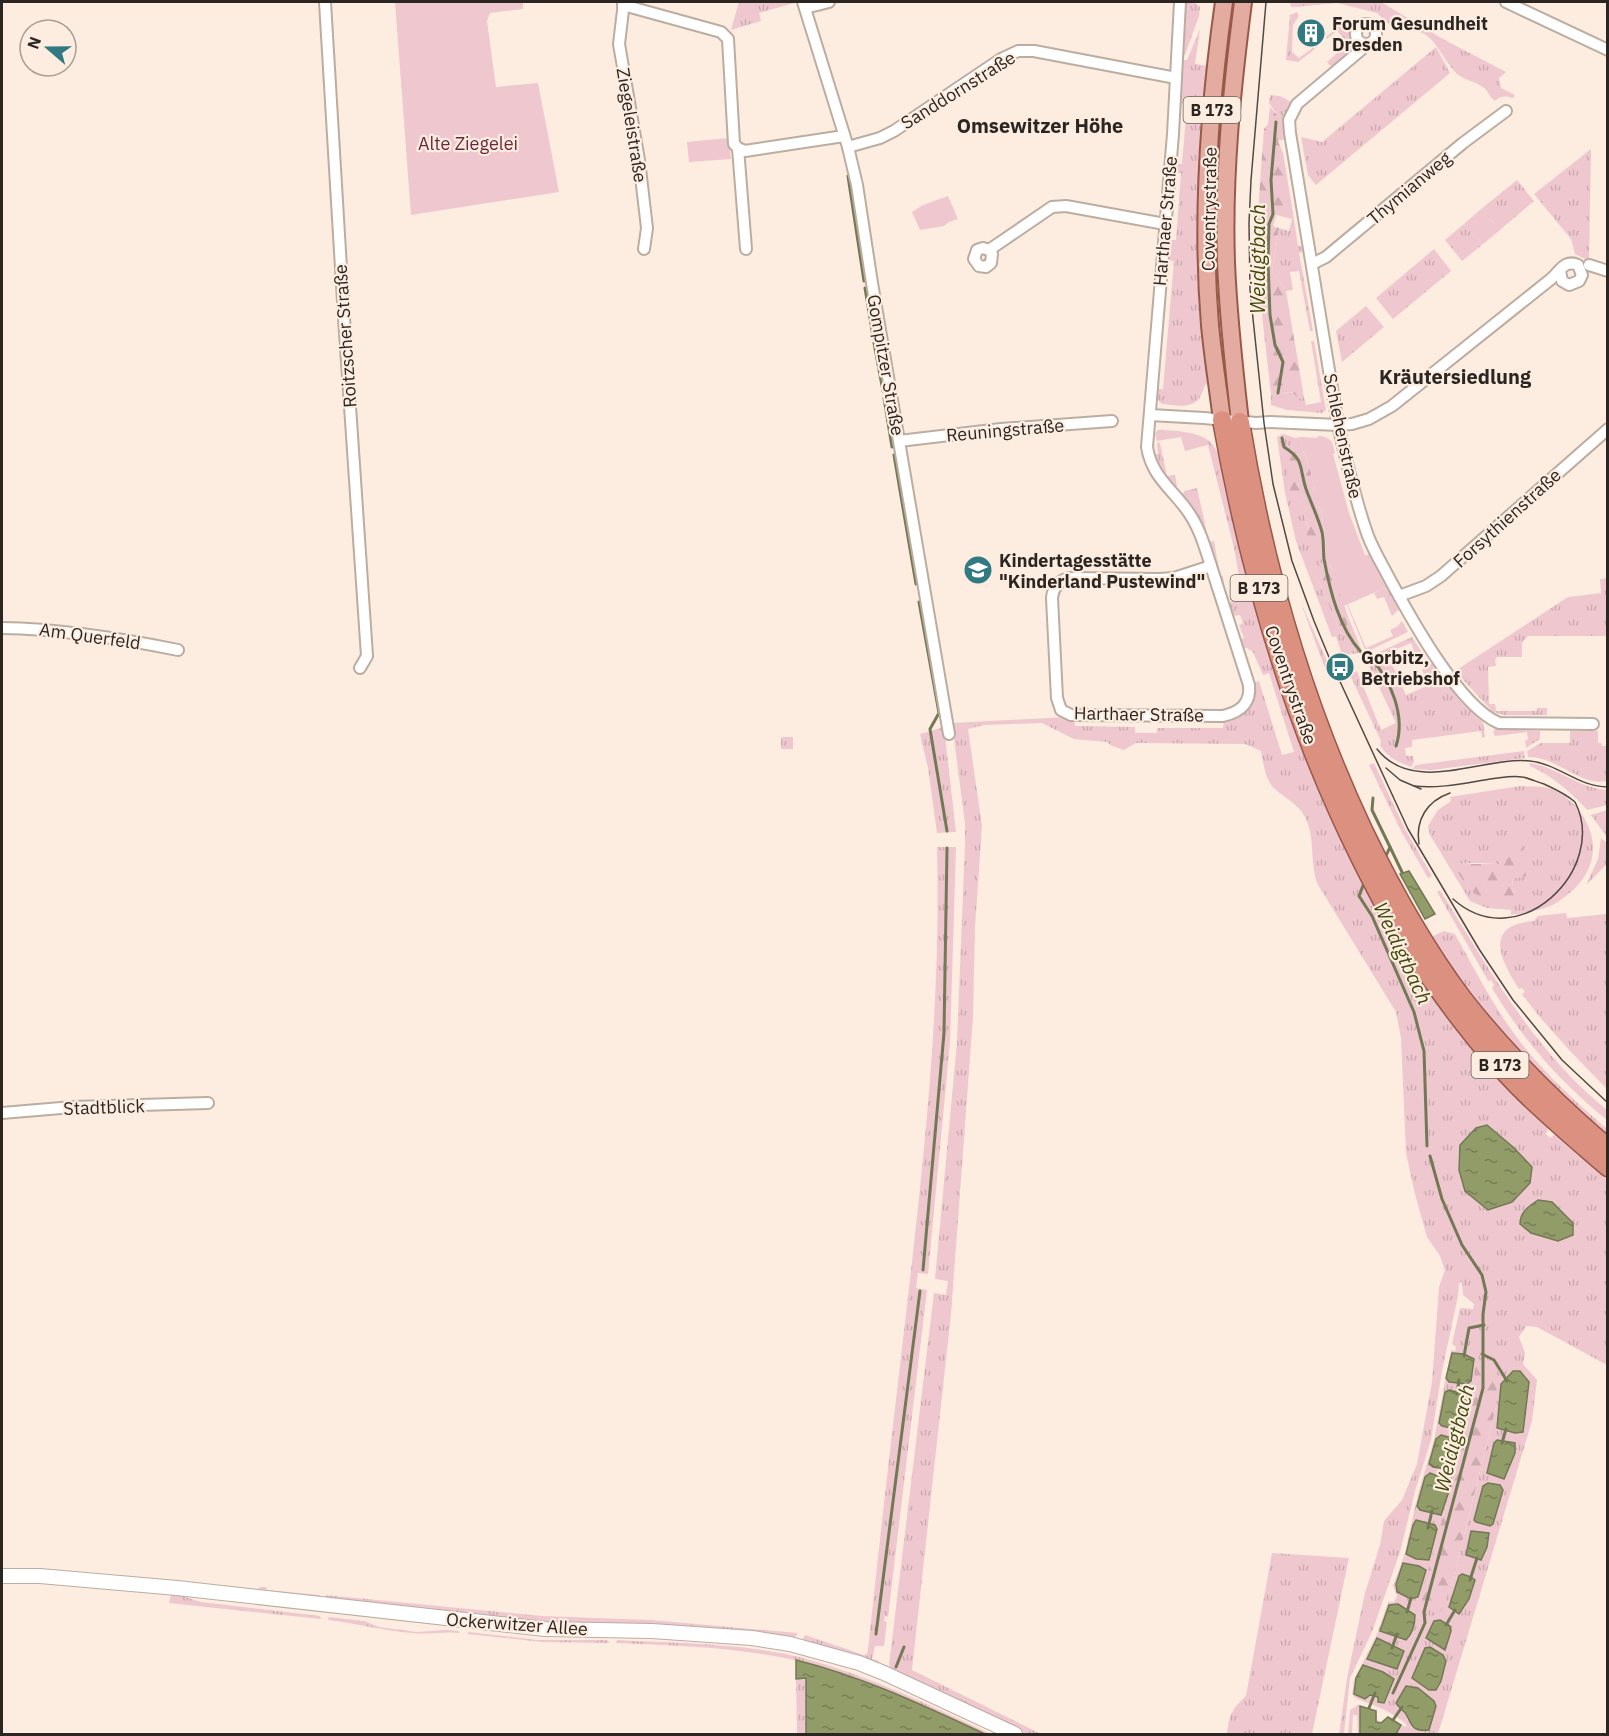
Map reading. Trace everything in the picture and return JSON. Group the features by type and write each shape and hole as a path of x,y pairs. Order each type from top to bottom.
{"highway":[{"name":"Coventrystraße","path":"1231,421 1256,506 1272,577 1310,701 1341,780 1383,873 1422,938 1461,996 1485,1026 1523,1070 1559,1106 1608,1148"},
{"name":"Coventrystraße","path":"1231,421 1240,510 1257,583 1276,646 1331,796 1373,884 1409,948 1479,1041 1526,1094 1608,1167"}],"main road":[{"name":"Coventrystraße","path":"1224,2 1216,64 1207,183 1207,254 1210,325 1231,421"},
{"name":"Coventrystraße","path":"1231,421 1226,199 1230,113 1244,2"}],"street":[{"name":"Roitzscher Straße","path":"326,2 344,318 367,656 360,668"},
{"path":"804,5 829,2"},
{"name":"Harthaer Straße","path":"1180,2 1147,447 1149,461 1155,473 1190,514 1198,529 1211,566 1249,685 1250,692 1246,704 1238,711 1223,716 1071,715 1061,710 1057,698 1052,598 1058,584 1070,578 1174,578 1211,566"},
{"path":"1506,2 1608,50"},
{"path":"624,3 721,32 728,39 734,144 738,148 746,249"},
{"name":"Ziegeleistraße","path":"624,3 619,44 639,160 647,228 644,249"},
{"name":"Gompitzer Straße","path":"804,5 857,185 949,734"},
{"name":"Schlehenstraße","path":"1363,44 1361,50 1297,104 1289,120 1338,425 1348,472 1369,540 1415,625 1452,679 1489,719 1499,723 1593,724"},
{"name":"Sanddornstraße","path":"738,148 746,151 880,138 1001,59 1018,51 1034,51 1176,78"},
{"name":"Thymianweg","path":"1312,264 1331,253 1463,143 1506,111"},
{"path":"989,250 1052,207 1057,206 1165,224"},
{"path":"1589,265 1608,271"},
{"path":"1150,415 1338,425 1361,422 1381,413 1560,271"},
{"name":"Reuningstraße","path":"899,441 1001,429 1112,421"},
{"name":"Forsythienstraße","path":"1399,596 1426,586 1440,576 1608,429"},
{"name":"Am Querfeld","path":"2,628 40,629 110,636 178,650"},
{"name":"Stadtblick","path":"2,1113 73,1107 208,1103"},
{"name":"Ockerwitzer Allee","path":"2,1576 40,1576 177,1588 545,1629 652,1631 752,1638 790,1644 884,1672 1015,1734"}],"green space":[{"name":"Alte Ziegelei","path":"395,2 523,2 523,9 490,13 487,21 496,87 538,83 559,192 411,215"},
{"path":"739,2 794,3 759,13 761,21 731,30"},
{"path":"1184,2 1194,2 1200,7 1185,55 1182,54"},
{"path":"1230,2 1236,2 1230,383 1226,383 1213,207 1217,115"},
{"path":"1290,2 1381,2 1441,38 1506,72 1499,78 1501,88 1515,95 1513,98 1504,96 1495,101 1483,87 1457,74 1427,36 1409,30 1395,30 1377,13 1337,3 1291,7"},
{"path":"1297,12 1299,16 1293,25 1292,52 1299,58 1314,47 1315,49 1298,62 1286,60 1290,15"},
{"path":"1341,25 1353,27 1352,36 1357,48 1333,69 1327,62 1348,43 1337,31 1327,39 1326,37"},
{"path":"1200,29 1195,64 1208,66 1197,260 1207,383 1197,401 1193,404 1178,406 1162,404 1157,399 1158,389 1163,389 1174,261 1167,260 1168,240 1176,240 1181,173 1177,173 1178,164 1182,164 1187,104 1179,103 1182,60 1187,60"},
{"path":"1436,47 1450,73 1316,185 1308,175 1301,137 1322,142"},
{"path":"1409,70 1439,81 1422,96 1404,74"},
{"path":"1270,95 1280,96 1293,103 1286,139 1278,141 1278,116 1269,103"},
{"path":"1270,107 1278,116 1278,141 1283,153 1292,207 1278,209 1273,226 1279,228 1272,271 1286,291 1304,397 1300,399 1291,392 1271,394 1263,324 1258,222 1264,129 1268,124"},
{"path":"729,138 731,159 689,162 687,142"},
{"path":"1591,149 1589,261 1575,254 1571,239 1534,194"},
{"path":"1517,180 1534,201 1500,230 1481,209"},
{"path":"948,196 958,219 944,226 920,230 912,212 923,205"},
{"path":"1292,207 1298,246 1304,246 1305,251 1299,253 1313,331 1310,331 1299,271 1290,272 1293,290 1286,291 1272,271 1279,228 1289,231 1292,219 1276,215 1278,208"},
{"path":"1481,209 1500,230 1482,245 1464,224"},
{"path":"1464,224 1482,245 1462,261 1445,240"},
{"path":"1434,249 1451,271 1393,319 1376,298"},
{"path":"1366,306 1384,327 1342,362 1336,331"},
{"path":"1311,341 1314,341 1326,410 1322,413 1287,410 1271,405 1271,394 1291,392 1299,398 1304,397 1306,405 1321,402"},
{"path":"1158,430 1171,430 1199,435 1211,443 1224,460 1378,913 1549,1126 1546,1134 1550,1138 1557,1133 1607,1174 1607,1365 1537,1327 1526,1326 1519,1337 1525,1353 1523,1364 1537,1380 1532,1421 1438,1734 1396,1734 1401,1726 1376,1722 1376,1711 1360,1706 1360,1734 1358,1734 1357,1715 1353,1715 1352,1734 1348,1734 1350,1710 1358,1705 1377,1710 1377,1720 1381,1722 1388,1716 1405,1727 1407,1725 1376,1706 1355,1698 1352,1694 1354,1680 1377,1634 1388,1602 1394,1602 1397,1596 1393,1586 1405,1553 1418,1494 1434,1440 1451,1350 1455,1351 1456,1347 1452,1344 1460,1308 1473,1309 1474,1304 1463,1295 1462,1282 1459,1283 1431,1440 1415,1491 1400,1552 1372,1632 1350,1678 1344,1734 1339,1734 1347,1678 1365,1593 1380,1545 1384,1521 1402,1500 1417,1464 1432,1382 1439,1287 1445,1270 1440,1256 1427,1237 1406,1153 1401,1038 1396,1012 1317,883 1311,834 1303,813 1272,786 1266,774 1261,751 1245,744 1136,743 1124,750 1107,742 1074,739 1042,723 984,725 968,729 982,826 975,927 973,1017 951,1314 912,1670 1041,1734 1025,1734 893,1671 889,1665 934,1293 946,1295 948,1281 935,1279 957,1042 965,844 965,824 952,723 1066,717 1074,719 1075,726 1135,727 1135,733 1157,733 1157,728 1223,728 1224,720 1243,713 1252,703 1255,690 1253,683 1259,681 1282,755 1294,752 1269,673 1263,675 1253,652 1243,648 1240,640 1244,638 1239,625 1243,623 1240,615 1232,616 1230,602 1243,598 1234,548 1208,445 1185,451 1181,437 1157,441 1155,433","holes":["1471,1391 1496,1407 1451,1587 1442,1518 1468,1425","1457,1392 1465,1394 1468,1398 1460,1429 1442,1426","1441,1435 1460,1440 1453,1470 1433,1467 1429,1463","1430,1473 1451,1482 1417,1506 1425,1477","1488,1483 1503,1490 1493,1524 1490,1526 1474,1520","1413,1525 1435,1525 1406,1554","1403,1563 1419,1566 1397,1592 1396,1584","1471,1577 1475,1581 1469,1599 1449,1607 1454,1595","1440,1620 1445,1650 1426,1638","1377,1638 1404,1651 1367,1659","1363,1666 1383,1672 1378,1697 1370,1695","1436,1706 1428,1730 1407,1720 1406,1714"]},
{"path":"1283,434 1295,438 1292,498 1299,501 1309,529 1320,545 1325,541 1331,568 1327,564 1319,582 1341,634 1348,632 1347,614 1362,651 1360,653 1342,655 1336,636 1332,637 1296,541 1285,493 1277,437"},
{"path":"1319,436 1329,439 1332,443 1349,513 1365,555 1371,554 1387,587 1344,606 1327,555 1321,508 1310,506 1303,513 1304,517 1299,501 1306,502 1314,496 1312,477 1302,449 1301,437 1316,438"},
{"path":"1301,437 1301,445 1314,488 1314,496 1306,503 1292,499 1288,479 1288,454 1294,447 1295,438"},
{"path":"1157,442 1160,443 1167,476 1175,475 1177,486 1174,488 1159,471 1152,455 1158,454"},
{"path":"1197,488 1209,542 1214,541 1225,594 1182,497 1184,491"},
{"path":"1310,506 1321,508 1325,541 1320,545 1311,544 1308,541 1309,528 1303,513"},
{"path":"1324,561 1331,568 1337,581 1347,614 1348,632 1341,634 1319,582 1320,564"},
{"path":"1607,578 1607,636 1528,636 1522,643 1522,657 1497,657 1496,666 1488,667 1489,704 1495,704 1496,711 1537,711 1537,708 1547,708 1547,715 1504,715 1493,712 1455,671 1568,597 1601,593 1600,579"},
{"path":"1387,587 1399,609 1392,616 1384,597 1377,599 1374,593"},
{"path":"1301,603 1327,661 1327,668 1324,666"},
{"path":"1347,605 1366,648 1393,636 1390,630 1402,621 1408,632 1366,652"},
{"path":"1412,637 1423,654 1417,658 1411,643 1387,653 1406,695 1429,685 1422,670 1424,666 1433,663 1483,723 1485,737 1482,738 1481,731 1412,740 1412,747 1405,748 1406,756 1413,756 1414,762 1411,767 1393,759 1380,745 1381,741 1350,675 1357,671 1381,730 1396,723 1369,666 1370,659 1377,653"},
{"path":"944,727 956,832 937,833 928,768 920,734"},
{"path":"1495,729 1540,731 1540,739 1526,748 1527,732 1495,736 1493,732"},
{"path":"1570,731 1598,731 1598,743 1607,746 1607,781 1588,780 1539,758 1528,757 1527,751 1541,743 1570,743"},
{"path":"781,737 793,737 793,749 781,749"},
{"path":"1524,751 1525,758 1432,770 1412,769 1416,765"},
{"path":"1374,763 1405,829 1432,876 1428,878 1401,831 1369,765"},
{"path":"1529,763 1539,765 1587,786 1607,790 1607,805 1587,810 1561,785 1530,766"},
{"path":"1520,786 1545,787 1558,792 1575,805 1588,826 1593,851 1586,875 1568,895 1551,906 1534,911 1511,915 1511,910 1487,908 1470,901 1430,835 1428,826 1438,810 1451,801 1450,797","holes":["1458,864 1499,864 1526,876 1512,878 1514,897"]},
{"path":"1608,810 1607,837 1591,815"},
{"path":"1512,836 1520,838 1526,876 1512,879 1514,897 1485,897 1474,893 1456,869 1458,864 1499,864 1498,842 1507,841"},
{"path":"1601,838 1607,843 1607,864 1586,885 1598,859"},
{"path":"937,847 956,847 950,1043 928,1274 918,1273 916,1288 927,1290 888,1617 885,1616 884,1621 887,1622 884,1646 875,1646 872,1659 879,1661 878,1664 805,1642 803,1639 805,1635 864,1655 867,1654 868,1649 912,1262 932,1055 938,916"},
{"path":"1440,890 1514,1008 1557,1062 1607,1110 1607,1120 1558,1075 1516,1025 1437,892"},
{"path":"1566,913 1567,918 1607,914 1607,1089 1538,1015 1522,994 1525,992 1522,988 1519,989 1512,978 1502,956 1500,946 1507,929 1534,921 1538,916"},
{"path":"1444,931 1455,934 1495,1005 1522,1044 1552,1078 1607,1129 1607,1140 1570,1109 1467,996 1431,937"},
{"path":"1483,1357 1490,1361 1497,1370 1496,1407 1451,1587 1441,1611 1435,1613 1419,1604 1468,1425 1475,1369"},
{"path":"1272,1553 1349,1558 1312,1734 1227,1734 1232,1713 1246,1696"},
{"path":"189,1583 258,1589 266,1587 267,1590 320,1595 319,1600"},
{"path":"176,1594 201,1602 320,1616 321,1619 169,1603 171,1595"},
{"path":"325,1595 542,1616 651,1620 798,1633 794,1639 542,1624 328,1601"},
{"path":"329,1617 364,1621 379,1627 417,1632 446,1630 460,1633 402,1632 328,1620"},
{"path":"469,1632 538,1640 608,1640 609,1643 542,1642 467,1634"},
{"path":"617,1640 723,1646 786,1654 865,1678 991,1734 985,1734 872,1684 807,1663 753,1653 698,1647 616,1643"},
{"path":"806,1678 806,1734 797,1734 796,1679"}],"water":[{"path":"1409,871 1435,914 1425,919 1400,874"},
{"path":"1487,1125 1532,1167 1530,1183 1512,1202 1488,1210 1465,1191 1459,1170 1460,1145 1476,1128"},
{"path":"1538,1200 1552,1202 1573,1223 1573,1235 1558,1241 1531,1233 1520,1224 1523,1213"},
{"path":"1452,1353 1464,1354 1474,1359 1471,1381 1467,1384 1449,1382 1446,1378"},
{"path":"1513,1371 1520,1371 1529,1382 1523,1432 1515,1433 1497,1428 1501,1384"},
{"path":"1449,1390 1465,1394 1469,1398 1464,1424 1460,1430 1442,1426 1439,1423 1445,1392"},
{"path":"1441,1435 1460,1440 1461,1443 1452,1470 1433,1467 1429,1464 1436,1439"},
{"path":"1497,1440 1515,1443 1515,1453 1504,1479 1487,1473 1494,1443"},
{"path":"1430,1473 1452,1482 1441,1515 1420,1510 1417,1506 1425,1477"},
{"path":"1488,1483 1500,1485 1503,1490 1493,1524 1490,1526 1474,1520 1483,1486"},
{"path":"1416,1520 1435,1525 1437,1529 1429,1560 1416,1559 1406,1554"},
{"path":"1471,1531 1489,1533 1487,1547 1481,1560 1466,1555"},
{"path":"1403,1563 1426,1570 1418,1597 1411,1599 1397,1592 1396,1584"},
{"path":"1462,1574 1475,1580 1469,1599 1459,1614 1449,1607 1459,1576"},
{"path":"1398,1604 1415,1615 1413,1629 1406,1640 1380,1631 1389,1605"},
{"path":"1440,1620 1450,1626 1451,1631 1445,1650 1426,1638 1434,1621"},
{"path":"1377,1638 1404,1651 1397,1669 1367,1659"},
{"path":"1430,1647 1443,1655 1446,1661 1436,1690 1429,1690 1412,1678 1425,1648"},
{"path":"796,1660 869,1683 985,1734 806,1734 806,1678 796,1679"},
{"path":"1363,1665 1383,1672 1394,1679 1384,1703 1378,1702 1378,1697 1370,1695 1365,1699 1354,1694 1356,1678"},
{"path":"1406,1686 1418,1688 1434,1701 1436,1706 1429,1730 1416,1729 1396,1703"},
{"path":"1360,1706 1376,1711 1376,1722 1381,1723 1388,1717 1401,1725 1396,1734 1360,1734"}],"waterway":[{"name":"Weidigtbach","path":"1276,122 1271,180 1273,214 1269,224 1268,262 1270,315 1275,345 1283,362 1278,393"},
{"path":"848,176 864,281"},
{"path":"865,288 873,336"},
{"path":"874,343 883,391"},
{"path":"884,398 892,447"},
{"name":"Weidigtbach","path":"1282,438 1284,447 1298,460 1320,526 1324,559 1336,608 1347,632 1361,652"},
{"path":"894,455 916,584"},
{"path":"919,602 939,713 930,729 947,831"},
{"name":"Weidigtbach","path":"1371,658 1385,677 1395,699 1399,723 1396,746"},
{"name":"Weidigtbach","path":"1373,798 1372,810 1390,847 1385,858"},
{"path":"1390,847 1402,872"},
{"path":"923,1270 944,1033 947,848"},
{"name":"Weidigtbach","path":"1364,883 1359,896 1372,916 1414,1012 1424,1051 1427,1146"},
{"name":"Weidigtbach","path":"1393,1693 1425,1623 1424,1612 1483,1388 1483,1314 1486,1292 1482,1275 1462,1245 1442,1199 1430,1156"},
{"path":"876,1634 920,1291"},
{"path":"1464,1356 1469,1328 1484,1325"},
{"path":"1482,1354 1494,1360 1507,1381"},
{"path":"1457,1394 1459,1380"},
{"path":"1449,1441 1453,1427"},
{"path":"1502,1443 1506,1429"},
{"path":"1440,1479 1445,1465"},
{"path":"1428,1528 1432,1511"},
{"path":"1470,1580 1477,1558"},
{"path":"1407,1612 1411,1598"},
{"path":"1446,1625 1455,1610"},
{"path":"1392,1648 1397,1634"},
{"path":"896,1667 904,1647"},
{"path":"1369,1708 1375,1693"},
{"path":"1393,1720 1402,1707"}],"tram line":[{"path":"1266,2 1251,180 1250,290 1273,484 1292,561 1331,662 1408,829 1479,949 1513,1000 1562,1060 1608,1103"},
{"path":"1377,749 1392,763 1410,770 1449,771 1511,761 1530,761 1550,766 1578,780 1608,787"},
{"path":"1386,768 1400,780 1421,789"},
{"path":"1414,786 1442,786 1518,776 1544,784 1575,802 1582,828 1580,853 1569,877 1552,897 1530,912 1505,918 1479,914 1453,899"},
{"path":"1419,844 1419,827 1424,812 1435,801 1450,793"}],"place":[{"name":"Forum Gesundheit Dresden","path":"1311,33"},
{"name":"Kindertagesstätte \"Kinderland Pustewind\"","path":"978,570"},
{"name":"Gorbitz, Betriebshof","path":"1340,667"}],"district":[{"name":"Omsewitzer Höhe","path":"1040,125"},
{"name":"Kräutersiedlung","path":"1455,376"}]}
